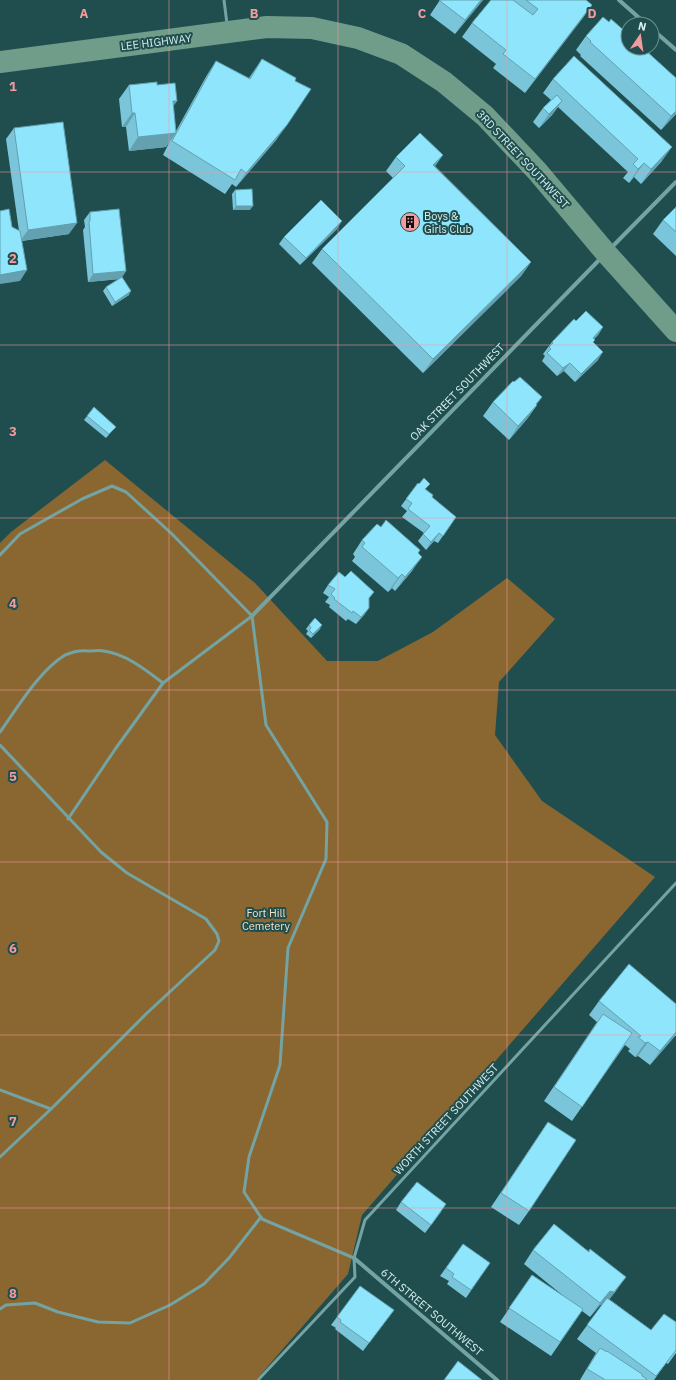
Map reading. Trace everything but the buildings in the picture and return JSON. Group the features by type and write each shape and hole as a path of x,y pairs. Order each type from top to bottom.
{"main road":[{"name":"LEE HIGHWAY","path":"0,62 268,27 312,28"},
{"name":"3RD STREET SOUTHWEST","path":"312,28 358,38 401,54 444,82 485,116 537,172 606,253 676,331"}],"street":[{"path":"619,0 637,16"},
{"path":"660,36 676,50"},
{"name":"OAK STREET SOUTHWEST","path":"252,616 676,182"},
{"name":"6TH STREET SOUTHWEST","path":"354,1258 497,1380"}],"lane":[{"path":"224,0 227,33"},
{"path":"0,554 20,534 82,499 112,486 126,492 171,533 252,616 266,725 327,822 326,858 288,948 280,1065 249,1157 244,1192 262,1219 354,1258"},
{"path":"68,818 163,683 252,616"},
{"path":"0,732 38,680 51,666 66,655 83,650 105,651 121,656 143,668 163,683"},
{"path":"0,745 101,852 127,873 206,919 217,934 219,941 215,950 147,1013 51,1109 0,1156"},
{"name":"WORTH STREET SOUTHWEST","path":"258,1380 355,1278 354,1258 365,1220 676,883"},
{"path":"0,1090 51,1109"},
{"path":"0,1309 6,1305 35,1303 58,1312 98,1322 130,1323 170,1305 204,1284 229,1258 261,1217"}],"green space":[{"name":"Fort Hill Cemetery","path":"105,460 255,583 327,661 378,661 433,632 507,578 555,619 499,682 495,735 542,801 655,877 362,1215 348,1274 256,1380 0,1380 0,543 11,532"}],"place":[{"name":"Boys & Girls Club","path":"410,222"}]}
